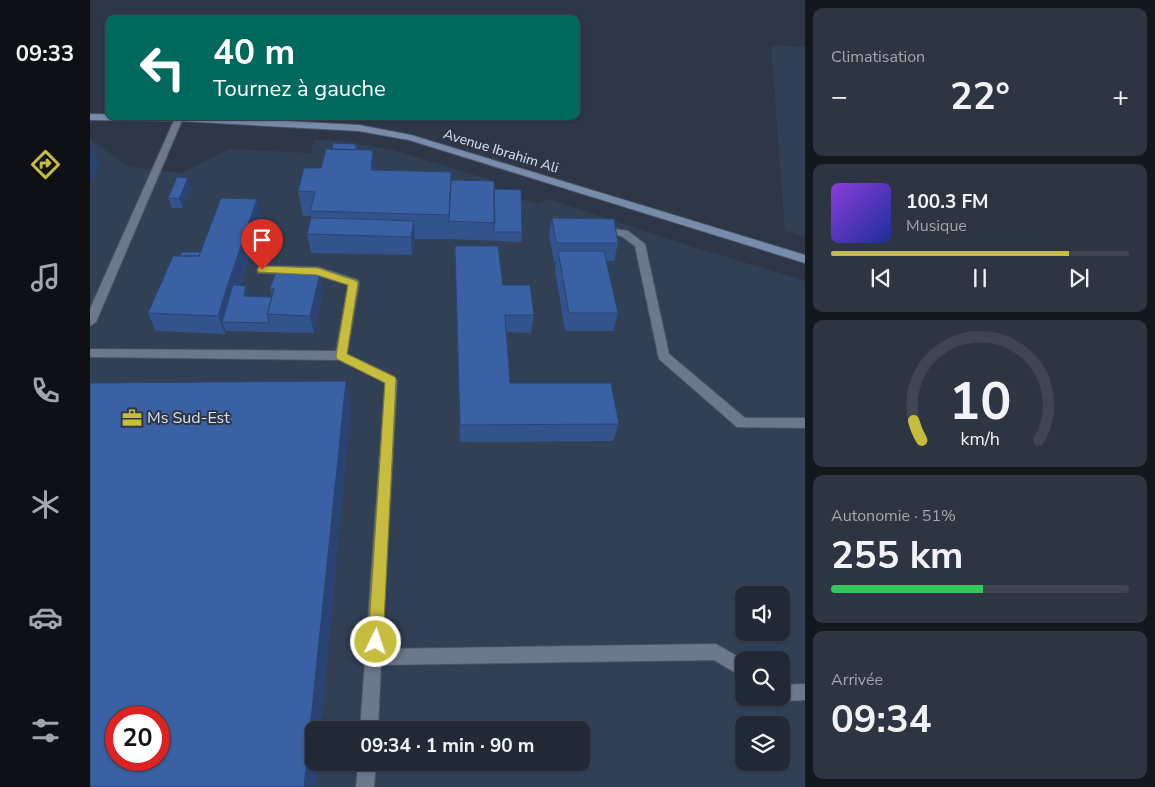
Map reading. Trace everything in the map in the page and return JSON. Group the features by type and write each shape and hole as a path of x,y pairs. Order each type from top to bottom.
{"street":[{"name":"Avenue Ibrahim Ali","path":"90,117 105,117"},
{"path":"90,322 178,120"},
{"name":"Avenue Ibrahim Ali","path":"215,120 359,128 411,138 805,259"},
{"path":"585,228 624,234 640,244 663,356 742,423 805,423"},
{"path":"262,270 318,271 354,283 341,356"},
{"path":"90,353 341,356 391,380 371,721"},
{"path":"375,657 716,652 735,664"},
{"path":"790,693 805,692"},
{"path":"365,787 366,771"}],"shaded area":[{"path":"771,45 805,47 805,237 785,230"},
{"path":"90,139 129,167 182,173 229,149 311,153 314,140 342,141 393,150 491,180 485,190 538,204 548,199 668,239 805,281 805,787 90,787"}],"building":[{"path":"333,143 356,144 355,150 332,149"},
{"path":"326,149 373,150 371,170 451,172 449,215 310,211 315,192 298,191 304,168 321,168"},
{"path":"177,177 188,178 179,199 168,198"},
{"path":"451,180 494,181 495,223 449,221"},
{"path":"494,189 521,190 522,232 494,232"},
{"path":"221,198 257,199 218,316 148,313 173,256 199,256"},
{"path":"311,218 414,221 411,237 307,234"},
{"path":"552,218 614,219 618,243 556,243"},
{"path":"263,223 260,234 251,233 254,224"},
{"path":"455,246 498,246 503,285 530,285 534,315 505,315 510,383 611,383 619,424 460,425"},
{"path":"558,251 604,251 618,313 569,313"},
{"path":"182,252 200,252 199,256 180,256"},
{"path":"276,272 320,273 310,316 267,314 274,289 270,288"},
{"path":"233,285 246,286 244,296 272,297 267,314 269,323 222,322"},
{"path":"346,381 311,721 305,721 304,787 90,787 90,383"}],"place":[{"name":"Ms Sud-Est","path":"132,418"}],"route":[{"path":"262,270 318,271 354,283 341,356 391,380 376,642"}]}
